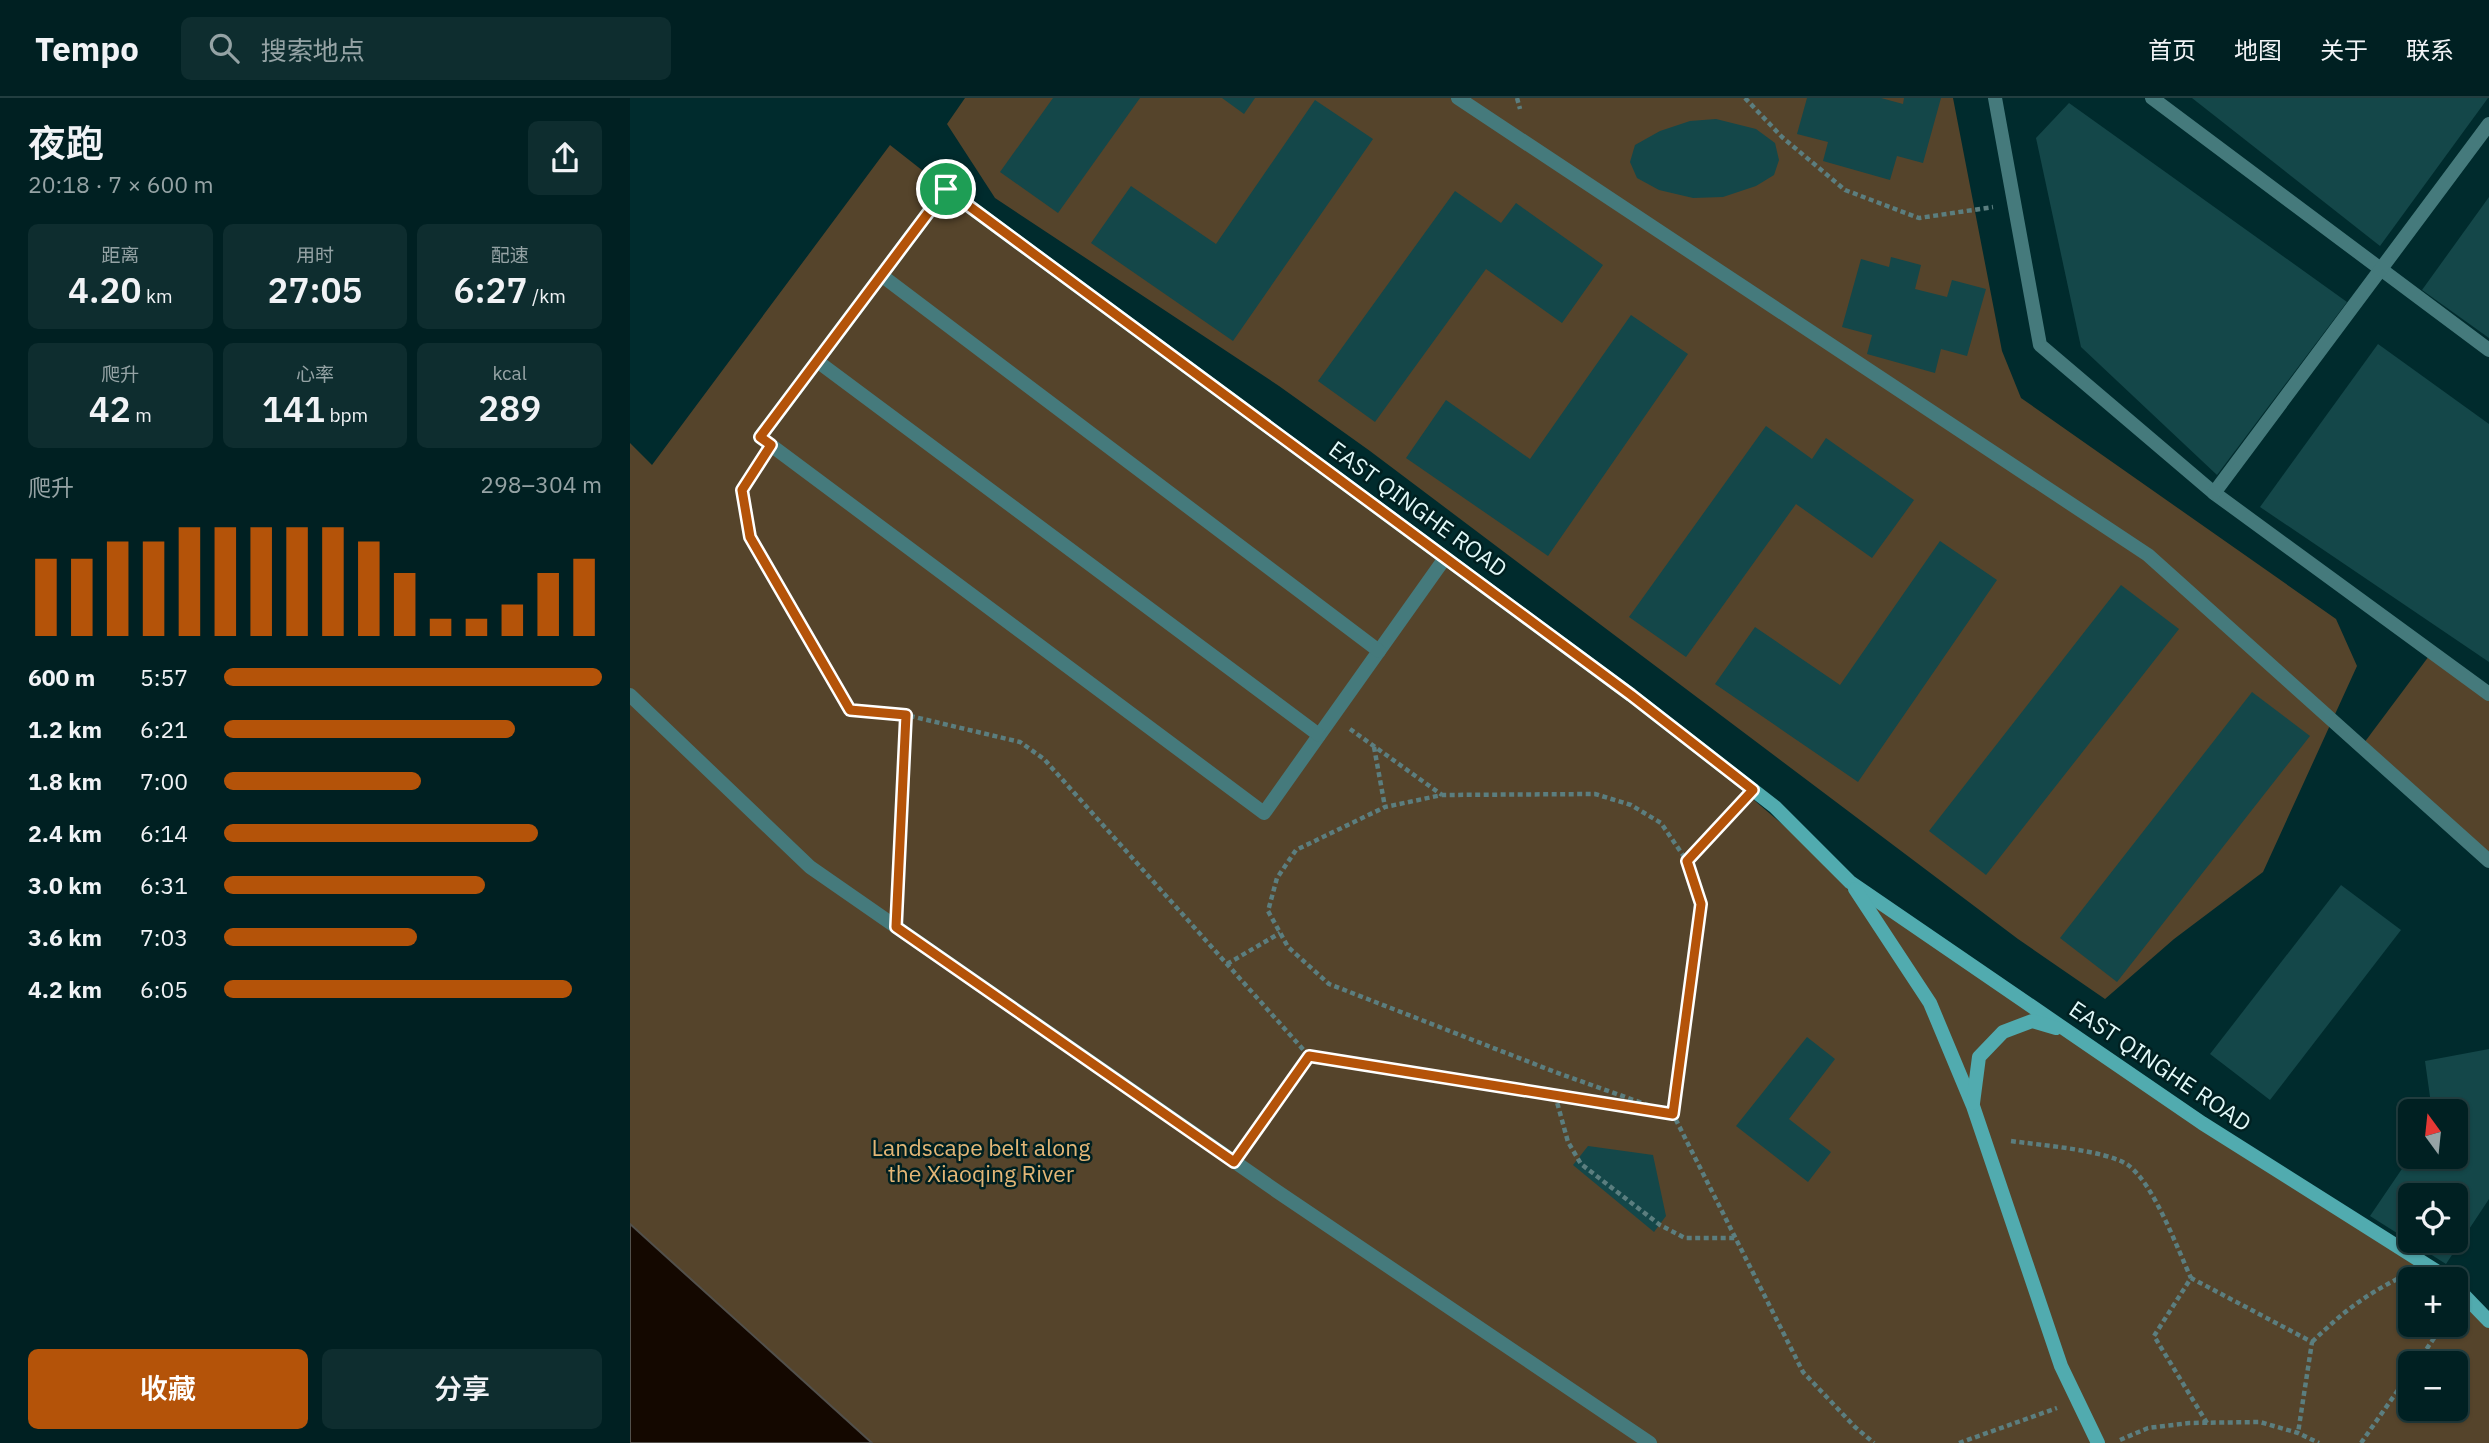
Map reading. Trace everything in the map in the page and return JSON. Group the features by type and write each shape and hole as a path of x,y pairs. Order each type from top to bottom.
{"street":[{"path":"1458,98 2148,555 2489,861"},
{"path":"1995,98 2040,345 2214,494 2489,694"},
{"path":"2152,98 2489,350"},
{"path":"2214,494 2489,124"},
{"name":"EAST QINGHE ROAD","path":"881,275 946,189 1631,695 1775,807 1850,882 2202,1123 2431,1267"},
{"path":"1379,651 881,275 760,437 1264,813 1319,735 1379,651 1445,558"},
{"path":"817,361 1319,735"},
{"path":"630,695 810,867 1234,1162 1650,1443"},
{"name":"EAST QINGHE ROAD","path":"1850,882 1930,1003 1973,1106 2061,1366 2098,1443"},
{"path":"1973,1106 1979,1057 2003,1032 2032,1021 2067,1031"},
{"path":"2468,1299 2489,1321"}],"path":[{"path":"1745,98 1782,137 1845,190 1919,218 2014,203"},
{"path":"771,445 742,490 750,537 850,710 906,715 1020,742 1044,760 1309,1056 1673,1114"},
{"path":"896,927 906,715"},
{"path":"1332,717 1442,795"},
{"path":"1374,746 1385,807"},
{"path":"1687,861 1753,790"},
{"path":"1673,1114 1555,1072 1329,984 1288,947 1268,911 1277,878 1297,850 1385,807 1442,795 1595,793 1631,804 1661,823 1687,861 1701,904 1673,1114 1803,1372 1874,1443"},
{"path":"1227,964 1280,933"},
{"path":"1234,1162 1309,1056"},
{"path":"1555,1095 1568,1142 1581,1164 1660,1225 1685,1238 1735,1238"},
{"path":"1983,1136 2101,1155 2127,1164 2145,1182 2191,1279 2312,1342"},
{"path":"2298,1433 2312,1342 2347,1308 2426,1264"},
{"path":"2191,1279 2154,1336 2207,1423"},
{"path":"2361,1443 2398,1390"},
{"path":"1959,1443 2077,1401"},
{"path":"2114,1443 2148,1428 2260,1422 2298,1433 2319,1443"}],"green space":[{"path":"965,98 1953,98 2002,351 2021,398 2336,619 2357,666 2263,872 2174,939 2105,999 2018,939 1370,451 1279,386 995,198 947,124"},
{"name":"Landscape belt along the Xiaoqing River","path":"890,145 1673,731 1850,882 2398,1245 2398,1253 2410,1253 2431,1267 2398,1267 2398,1337 2468,1337 2468,1299 2489,1321 2489,1443 872,1443 630,1224 630,443 652,465"},
{"path":"2432,652 2489,694 2489,861 2361,747"}],"shaded area":[{"path":"630,1224 872,1443 630,1443"}],"building":[{"path":"1053,98 1140,98 1058,213 1000,172"},
{"path":"1222,98 1255,98 1244,114"},
{"path":"1807,98 1881,98 1903,104 1904,98 1941,98 1923,163 1897,156 1890,180 1823,161 1828,142 1797,134"},
{"path":"2192,98 2488,98 2380,246"},
{"path":"1315,100 1373,139 1233,341 1091,243 1131,186 1216,244"},
{"path":"2069,103 2347,302 2217,475 2081,347 2036,138"},
{"path":"1716,119 1756,129 1775,143 1779,160 1774,175 1756,186 1723,197 1693,198 1659,190 1637,178 1630,162 1635,145 1660,131 1690,121"},
{"path":"1455,191 1501,223 1516,203 1603,265 1562,323 1486,269 1375,422 1318,381"},
{"path":"2489,197 2489,338 2422,290"},
{"path":"1891,257 1921,265 1915,289 1947,297 1952,280 1986,289 1967,356 1941,349 1935,373 1867,354 1872,335 1842,327 1861,259 1889,267"},
{"path":"1631,315 1688,354 1548,556 1406,458 1446,400 1530,459"},
{"path":"2378,344 2489,424 2489,662 2260,507"},
{"path":"1766,426 1812,459 1826,438 1914,500 1872,558 1796,504 1686,657 1629,617"},
{"path":"1940,541 1997,580 1858,782 1715,684 1755,627 1840,685"},
{"path":"2121,585 2179,629 1986,875 1929,831"},
{"path":"2252,692 2310,736 2117,982 2060,938"},
{"path":"2341,885 2401,930 2270,1100 2210,1054"},
{"path":"1807,1037 1835,1059 1789,1119 1831,1152 1808,1182 1736,1126"},
{"path":"2489,1049 2489,1199 2468,1231 2468,1183 2398,1183 2398,1234 2370,1216 2402,1169 2468,1169 2468,1099 2430,1099 2425,1061"},
{"path":"1588,1146 1653,1155 1666,1216 1654,1232 1573,1165"},
{"path":"2429,1253 2453,1253 2446,1264"}],"route":[{"path":"946,189 1631,695 1753,790 1687,861 1701,904 1673,1114 1309,1056 1234,1162 896,927 906,715 850,710 750,537 742,490 771,445 760,437 946,189"}]}
